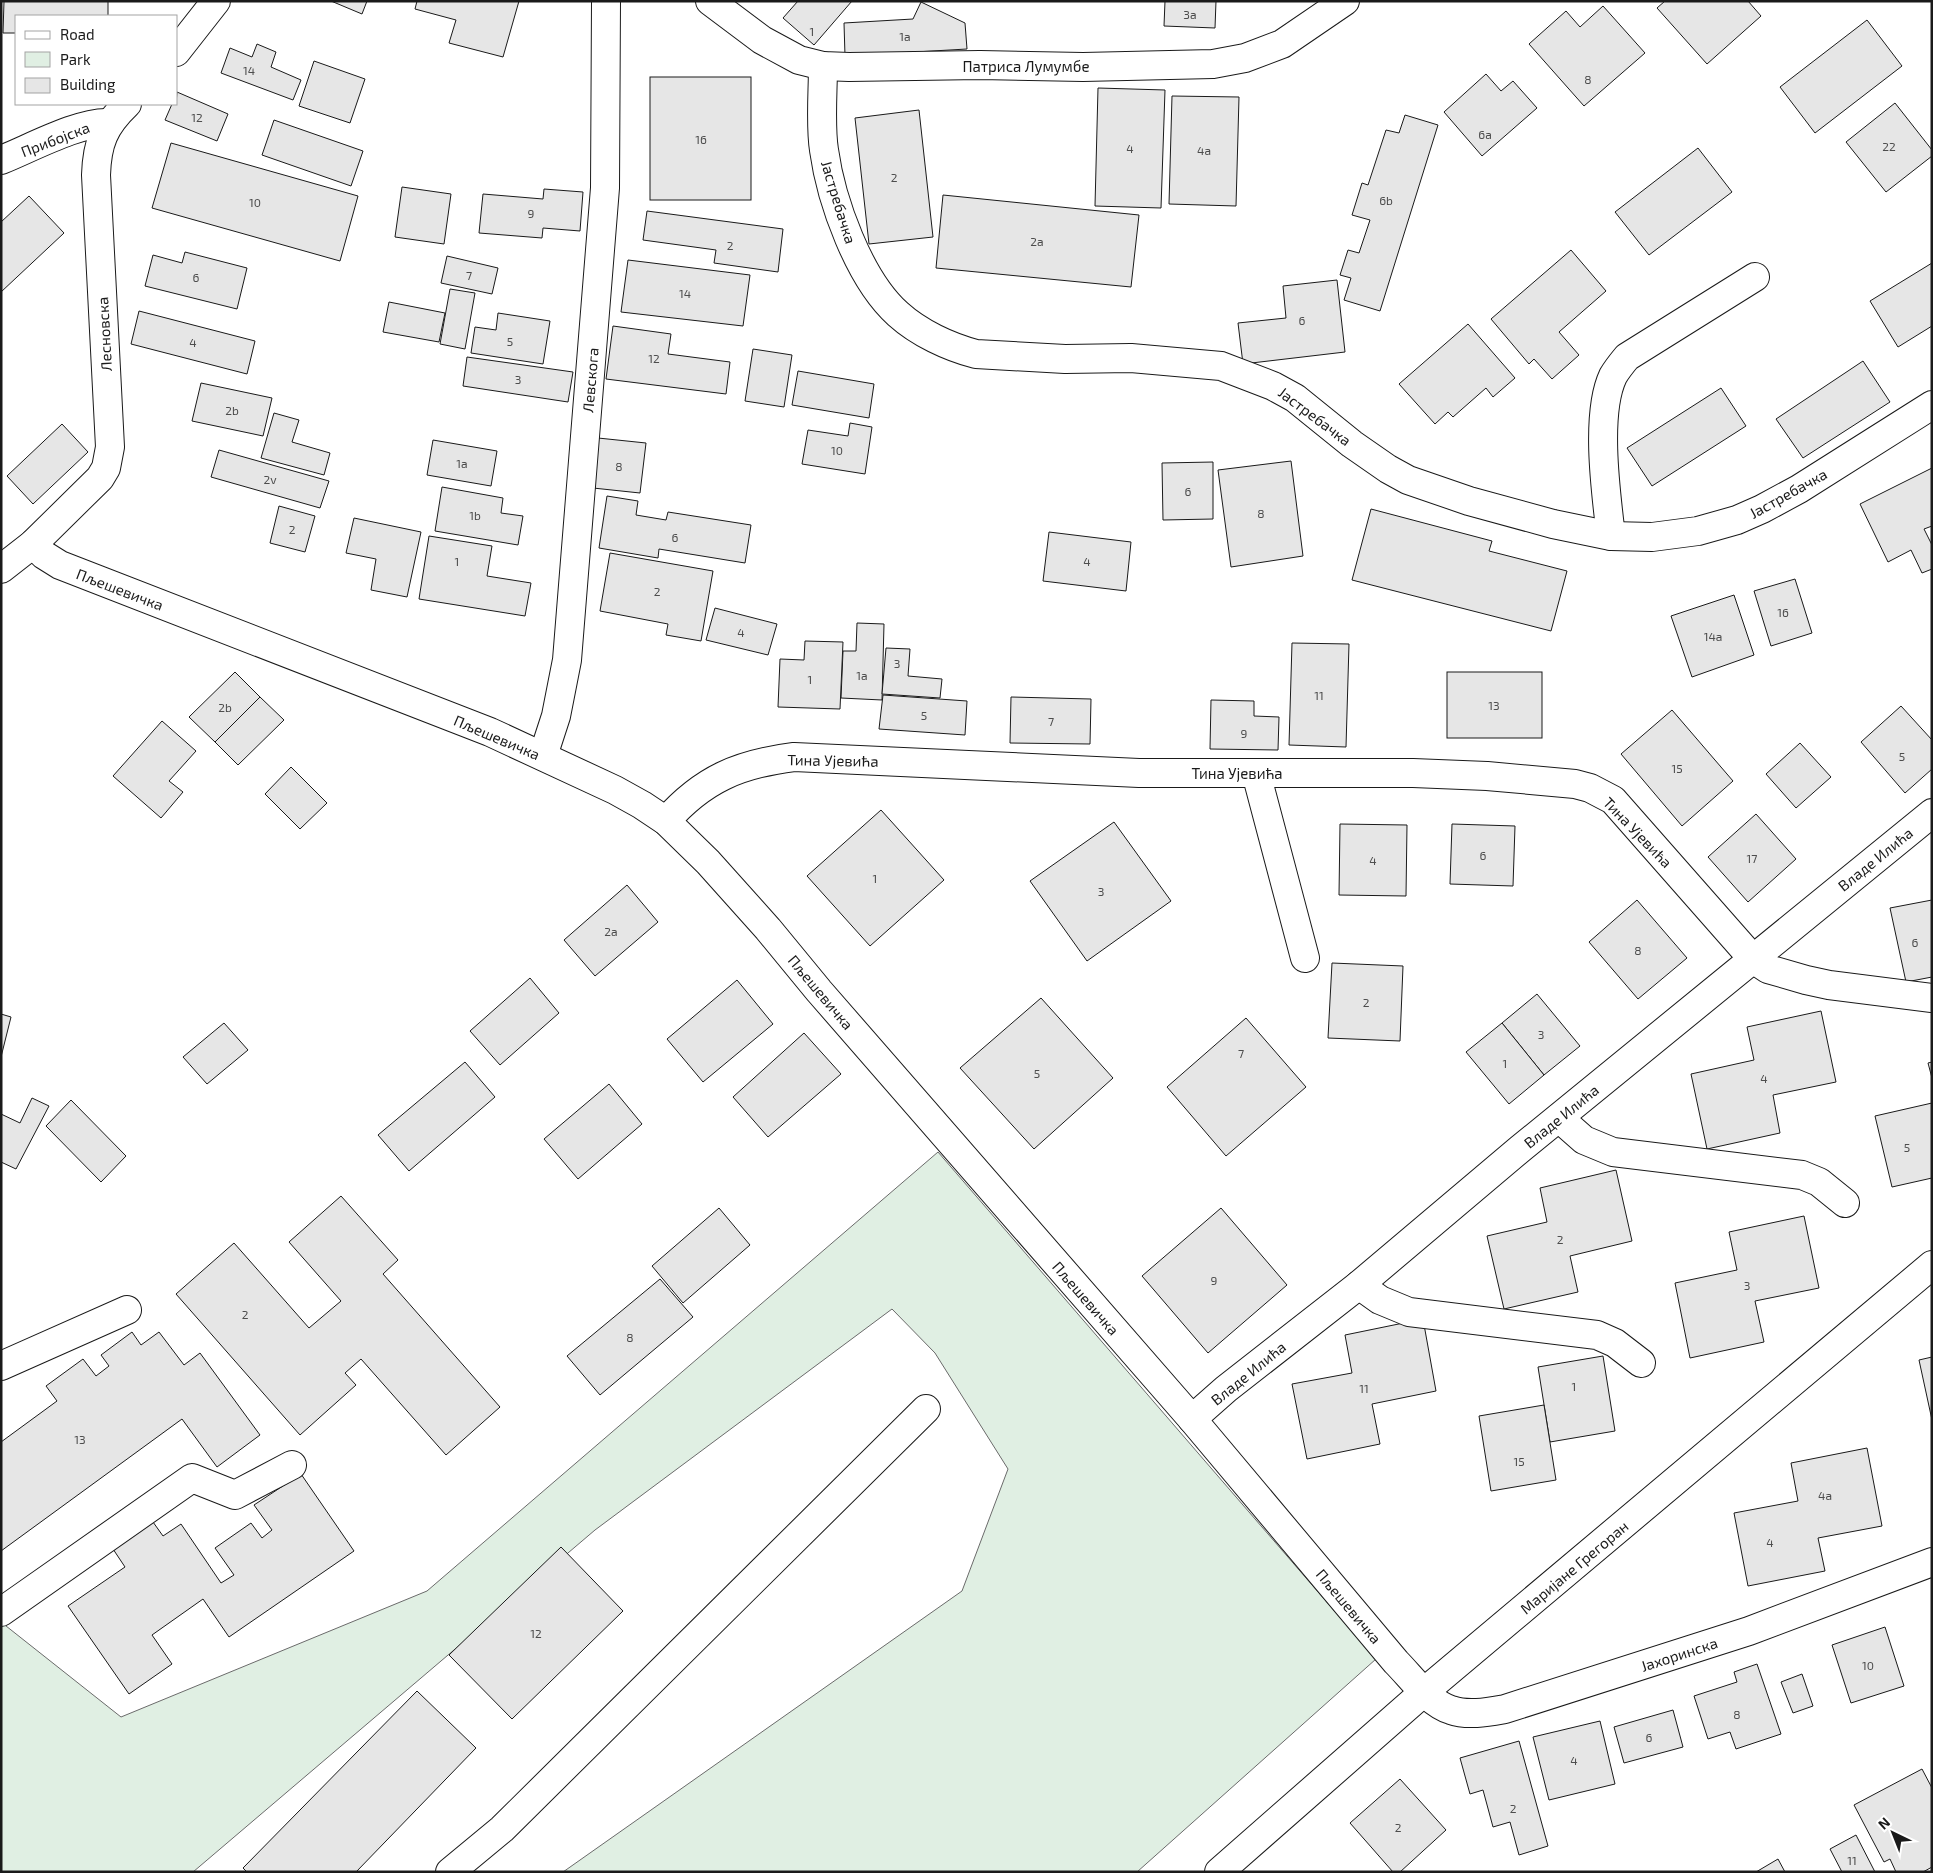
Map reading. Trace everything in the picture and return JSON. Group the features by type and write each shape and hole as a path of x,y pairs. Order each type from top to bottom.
{"street":[{"path":"178,49 216,1"},
{"name":"Левскога","path":"543,756 556,716 567,660 592,365 605,188 606,1"},
{"name":"Патриса Лумумбе","path":"710,1 762,40 799,60 823,66 848,67 980,65 1083,67 1213,64 1245,58 1282,44 1345,1"},
{"name":"Јастребачка","path":"823,66 824,148 832,188 843,223 856,253 873,284 898,314 935,339 963,351 976,354 1065,359 1131,358 1221,366 1273,386 1295,398 1352,444 1388,469 1408,480 1469,501 1553,524 1612,536 1652,537 1698,531 1737,520 1799,489 1932,405"},
{"name":"Прибојска","path":"1,160 118,114"},
{"name":"Лесновска","path":"1,569 33,544 100,478 106,468 109,438 96,156 101,141 118,114"},
{"path":"1612,536 1605,489 1604,442 1605,408 1613,376 1627,357 1755,277"},
{"name":"Пљешевичка","path":"33,544 44,555 60,565 490,732 615,790 666,821 708,862 768,929 819,991 1192,1419 1379,1642 1424,1692"},
{"name":"Тина Ујевића","path":"666,821 696,791 724,775 759,763 794,757 1139,773 1413,773 1558,782 1590,788 1606,796 1619,806 1752,959"},
{"path":"1256,773 1304,958"},
{"name":"Владе Илића","path":"1192,1419 1226,1389 1360,1285 1559,1118 1932,813"},
{"path":"1752,959 1768,969 1829,985 1932,998"},
{"path":"1559,1118 1584,1140 1613,1152 1802,1175 1819,1182 1844,1203"},
{"name":"Маријане Грегоран","path":"1219,1872 1424,1692 1932,1265"},
{"path":"1360,1285 1380,1300 1409,1312 1597,1335 1615,1342 1641,1363"},
{"path":"1,1366 127,1310"},
{"path":"450,1872 502,1828 926,1409"},
{"path":"1,1612 192,1478 235,1494 292,1464"},
{"name":"Јахоринска","path":"1424,1692 1451,1710 1476,1714 1505,1709 1749,1631 1932,1562"}],"green space":[{"path":"938,1152 1376,1659 1137,1872 563,1872 962,1591 1008,1469 935,1353 892,1309 595,1530 193,1872 1,1872 1,1622 121,1717 427,1591"}],"building":[{"path":"4,1 108,1 108,15 15,15 15,33 3,33"},
{"path":"331,1 367,1 362,14"},
{"path":"417,1 519,1 503,57 449,43 456,20 415,9"},
{"path":"798,1 852,1 814,45 783,18"},
{"path":"1165,1 1216,1 1215,28 1164,26"},
{"path":"1665,1 1748,1 1761,16 1707,64 1657,8"},
{"path":"921,2 965,23 967,49 845,56 844,23 913,19"},
{"path":"1603,6 1645,53 1584,106 1529,44 1566,11 1580,27"},
{"path":"1867,20 1902,66 1815,133 1780,87"},
{"path":"257,44 276,52 271,67 301,80 293,100 221,73 230,48 252,57"},
{"path":"314,61 365,79 350,123 299,106"},
{"path":"1486,74 1501,91 1513,81 1537,108 1482,156 1444,112"},
{"path":"650,77 751,77 751,200 650,200"},
{"path":"1098,88 1165,90 1161,208 1095,206"},
{"path":"178,92 228,114 217,141 165,120 172,105 178,105"},
{"path":"1172,96 1239,97 1236,206 1169,204"},
{"path":"1895,103 1932,150 1932,156 1886,192 1846,142"},
{"path":"919,110 933,237 869,244 855,118"},
{"path":"1405,115 1438,125 1380,311 1344,300 1351,278 1340,275 1348,250 1359,253 1370,220 1352,215 1362,183 1368,185 1386,130 1399,133"},
{"path":"274,120 363,151 351,186 262,155"},
{"path":"171,143 358,196 340,261 152,208"},
{"path":"1698,148 1732,192 1649,255 1615,212"},
{"path":"402,187 451,194 444,244 395,237"},
{"path":"544,189 583,192 580,231 543,228 542,238 479,233 483,194 543,199"},
{"path":"943,195 1139,215 1131,287 936,268"},
{"path":"29,196 64,233 1,292 1,222"},
{"path":"647,211 783,229 778,272 714,263 716,250 643,240"},
{"path":"1571,250 1606,291 1559,332 1579,355 1552,379 1534,359 1529,364 1491,319"},
{"path":"185,252 247,268 237,309 145,286 153,255 182,263"},
{"path":"447,256 498,268 492,294 441,283"},
{"path":"628,260 750,275 743,326 621,312"},
{"path":"1932,263 1932,326 1898,347 1870,301"},
{"path":"1337,280 1345,352 1243,364 1238,323 1286,318 1283,286"},
{"path":"450,289 475,293 465,349 440,344"},
{"path":"389,302 445,313 439,342 383,332"},
{"path":"139,311 255,341 247,374 131,344"},
{"path":"498,313 550,321 543,364 471,353 475,327 496,330"},
{"path":"1468,324 1515,378 1493,397 1486,388 1453,417 1448,412 1435,424 1399,384"},
{"path":"613,326 671,334 668,354 730,362 726,394 606,379"},
{"path":"753,349 792,355 784,407 745,401"},
{"path":"467,357 573,372 568,402 463,386"},
{"path":"1863,361 1890,402 1803,458 1776,419"},
{"path":"798,371 874,384 869,418 792,405"},
{"path":"201,383 272,398 263,436 192,421"},
{"path":"1721,388 1746,426 1652,486 1627,448"},
{"path":"274,413 299,420 292,442 330,453 324,475 261,458"},
{"path":"850,423 872,427 865,474 802,464 808,430 848,436"},
{"path":"62,424 88,452 33,504 7,476"},
{"path":"598,438 646,443 640,493 593,488"},
{"path":"433,440 497,451 491,486 427,475"},
{"path":"219,450 329,481 320,508 211,477"},
{"path":"1291,461 1303,556 1231,567 1218,470"},
{"path":"1213,462 1213,519 1163,520 1162,463"},
{"path":"1932,468 1932,526 1924,529 1932,545 1932,569 1922,573 1911,550 1888,562 1860,504"},
{"path":"442,487 503,498 501,513 523,516 518,545 435,531"},
{"path":"607,496 638,501 636,515 666,520 668,512 751,525 745,563 659,549 658,558 599,548"},
{"path":"279,506 315,516 305,552 270,543"},
{"path":"1371,509 1492,541 1489,551 1567,571 1551,631 1352,580"},
{"path":"354,518 421,532 407,597 371,590 376,559 346,553"},
{"path":"1049,532 1131,542 1126,591 1043,581"},
{"path":"429,536 492,546 487,576 531,583 525,616 419,599"},
{"path":"610,553 713,571 701,641 666,635 668,624 600,611"},
{"path":"1795,579 1812,633 1771,646 1754,591"},
{"path":"1734,595 1754,655 1692,677 1671,616"},
{"path":"715,608 777,624 768,655 706,640"},
{"path":"857,623 884,624 882,700 841,698 843,651 856,651"},
{"path":"805,641 843,642 840,709 778,707 780,659 804,660"},
{"path":"1292,643 1349,644 1346,747 1289,745"},
{"path":"886,648 910,649 908,676 942,679 940,698 882,694"},
{"path":"235,672 260,697 215,742 189,717"},
{"path":"1447,672 1542,672 1542,738 1447,738"},
{"path":"883,695 967,701 965,735 879,729"},
{"path":"260,697 284,720 238,765 215,742"},
{"path":"1011,697 1091,699 1090,744 1010,743"},
{"path":"1211,700 1254,701 1254,716 1279,717 1278,750 1210,749"},
{"path":"1901,706 1932,740 1932,769 1905,793 1861,742"},
{"path":"1672,710 1733,781 1682,826 1621,754"},
{"path":"162,721 196,751 169,781 183,792 161,818 113,776"},
{"path":"1800,743 1831,777 1796,808 1766,774"},
{"path":"291,767 327,803 300,829 265,794"},
{"path":"881,810 944,880 870,946 807,876"},
{"path":"1756,814 1796,859 1748,902 1708,857"},
{"path":"1114,822 1171,901 1087,961 1030,881"},
{"path":"1340,824 1407,825 1406,896 1339,895"},
{"path":"1452,824 1515,826 1513,886 1450,884"},
{"path":"627,885 658,922 595,976 564,940"},
{"path":"1637,900 1687,958 1638,999 1589,942"},
{"path":"1932,900 1932,977 1906,982 1890,908"},
{"path":"1332,963 1403,966 1400,1041 1328,1038"},
{"path":"530,978 559,1013 500,1065 470,1031"},
{"path":"737,980 773,1024 703,1082 667,1039"},
{"path":"1537,994 1580,1046 1544,1075 1502,1023"},
{"path":"1041,998 1113,1078 1034,1149 960,1068"},
{"path":"1821,1011 1836,1082 1773,1095 1780,1133 1707,1149 1691,1074 1754,1060 1747,1027"},
{"path":"1,1014 11,1017 1,1057"},
{"path":"1246,1018 1306,1087 1226,1156 1167,1087"},
{"path":"224,1023 248,1050 207,1084 183,1057"},
{"path":"1502,1023 1544,1075 1509,1104 1466,1052"},
{"path":"804,1033 841,1074 768,1137 733,1097"},
{"path":"465,1062 495,1097 409,1171 378,1135"},
{"path":"1932,1062 1932,1078 1928,1063"},
{"path":"609,1084 642,1124 578,1179 544,1139"},
{"path":"32,1098 49,1106 16,1169 1,1162 1,1114 20,1123"},
{"path":"71,1100 126,1156 101,1182 46,1126"},
{"path":"1932,1103 1932,1178 1892,1187 1875,1116"},
{"path":"1616,1170 1632,1241 1570,1256 1578,1292 1504,1309 1487,1236 1547,1222 1540,1188"},
{"path":"341,1196 398,1260 383,1274 500,1407 446,1455 361,1359 345,1373 356,1385 300,1435 176,1294 234,1243 309,1328 341,1301 289,1242"},
{"path":"719,1208 750,1245 683,1303 652,1266"},
{"path":"1221,1208 1287,1285 1208,1353 1142,1276"},
{"path":"1804,1216 1819,1288 1755,1301 1764,1342 1690,1358 1675,1283 1737,1270 1729,1232"},
{"path":"660,1279 693,1317 600,1395 567,1356"},
{"path":"1423,1319 1436,1391 1372,1404 1380,1444 1307,1459 1292,1384 1352,1373 1345,1335"},
{"path":"132,1332 141,1345 159,1332 184,1365 200,1353 260,1435 217,1467 182,1419 1,1551 1,1442 57,1401 46,1386 83,1359 96,1376 109,1366 101,1355"},
{"path":"1603,1356 1615,1431 1550,1442 1538,1367"},
{"path":"1932,1357 1932,1420 1919,1360"},
{"path":"1544,1405 1556,1480 1491,1491 1479,1416"},
{"path":"1867,1448 1882,1526 1818,1538 1825,1571 1748,1586 1734,1513 1798,1501 1791,1463"},
{"path":"301,1474 354,1551 229,1637 203,1599 152,1635 172,1664 129,1694 68,1606 125,1567 113,1549 153,1522 163,1536 181,1524 221,1583 234,1575 215,1548 251,1523 262,1538 272,1530 254,1505"},
{"path":"561,1547 623,1611 512,1719 449,1655"},
{"path":"1885,1627 1904,1686 1851,1703 1832,1645"},
{"path":"1757,1664 1781,1734 1736,1749 1730,1732 1708,1739 1694,1696 1737,1682 1734,1672"},
{"path":"1802,1674 1813,1706 1793,1713 1781,1682"},
{"path":"417,1691 476,1748 356,1872 247,1872 243,1868"},
{"path":"1673,1710 1683,1747 1624,1763 1614,1727"},
{"path":"1600,1721 1615,1784 1549,1800 1533,1737"},
{"path":"1519,1741 1548,1846 1519,1855 1510,1822 1493,1827 1483,1790 1470,1794 1460,1758"},
{"path":"1922,1769 1932,1788 1932,1867 1923,1872 1896,1872 1890,1859 1884,1862 1854,1805"},
{"path":"1400,1779 1446,1830 1400,1872 1393,1872 1350,1823"},
{"path":"1856,1835 1875,1872 1842,1872 1830,1849"},
{"path":"1778,1859 1785,1872 1756,1872"}]}
